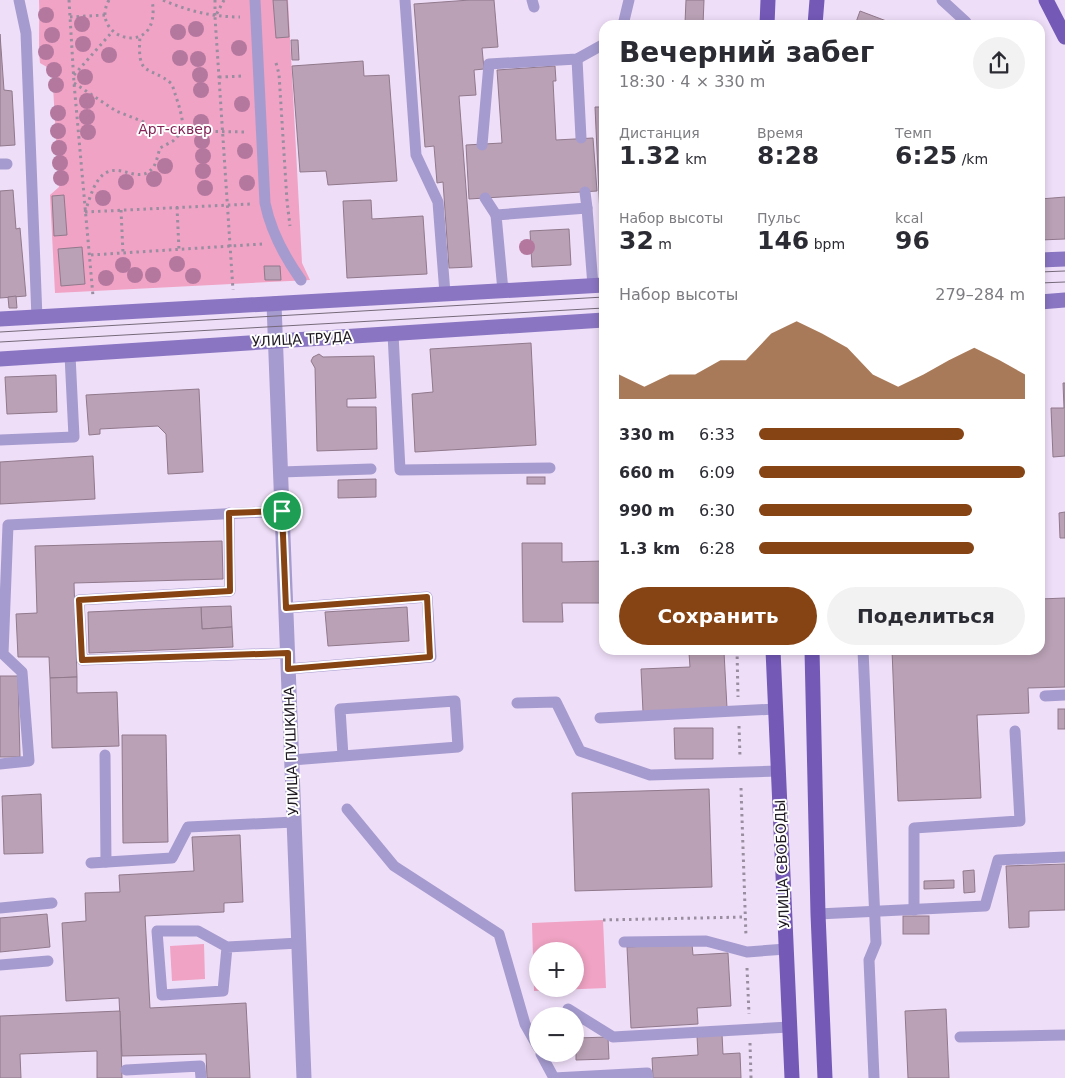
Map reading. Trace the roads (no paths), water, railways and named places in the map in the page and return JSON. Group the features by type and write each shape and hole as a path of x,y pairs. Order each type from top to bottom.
{"main road":[{"path":"766,20 768,0"},
{"path":"816,20 817,0"},
{"path":"1046,0 1065,37"},
{"path":"1045,260 1065,259"},
{"path":"0,319 599,286"},
{"path":"1045,302 1065,300"},
{"name":"УЛИЦА ТРУДА","path":"0,359 599,320"},
{"name":"УЛИЦА СВОБОДЫ","path":"773,655 792,1078"},
{"path":"812,655 818,914 825,1078"}],"street":[{"name":"УЛИЦА ПУШКИНА","path":"274,304 304,1078"}],"lane":[{"path":"19,0 26,33 37,318"},
{"path":"255,0 265,203 270,225 278,243 301,280"},
{"path":"404,0 416,155 438,202 445,294"},
{"path":"624,20 629,0"},
{"path":"942,0 964,20"},
{"path":"482,145 489,64 577,59 599,47"},
{"path":"577,59 581,138"},
{"path":"585,192 599,286"},
{"path":"485,198 496,215 503,291"},
{"path":"496,215 587,208"},
{"path":"394,334 400,470 550,468"},
{"path":"0,440 74,437 70,355"},
{"path":"280,472 371,469"},
{"path":"0,764 29,761 22,672 2,655 8,524 282,511"},
{"path":"229,513 230,591 79,600 82,660 288,653"},
{"path":"286,608 427,597 430,657 288,669"},
{"path":"863,655 876,943 869,960 874,1078"},
{"path":"1045,696 1065,695"},
{"path":"292,760 458,747 455,701 340,709 343,756"},
{"path":"517,702 556,702 580,751 650,775 778,771"},
{"path":"600,718 739,713 775,709"},
{"path":"914,910 914,828 1020,821 1015,731"},
{"path":"105,754 106,862"},
{"path":"347,809 394,866 499,934 525,1024 529,1031"},
{"path":"91,863 172,858 188,827 294,822"},
{"path":"818,914 985,906 998,860 1065,857"},
{"path":"0,908 52,903"},
{"path":"227,947 223,991 162,994 157,932 198,931 227,947 299,943"},
{"path":"624,942 706,941 747,952 786,949"},
{"path":"0,966 48,961"},
{"path":"584,1019 613,1036 789,1026"},
{"path":"960,1037 1065,1035"},
{"path":"545,1062 554,1078 648,1073 648,1078"},
{"path":"126,1070 200,1066 201,1078"}],"tram line":[{"path":"1045,272 1065,271"},
{"path":"1045,283 1065,282"},
{"path":"0,332 599,297"},
{"path":"0,342 599,308"}],"park label":[{"name":"Арт-сквер","path":"175,129"}]}
